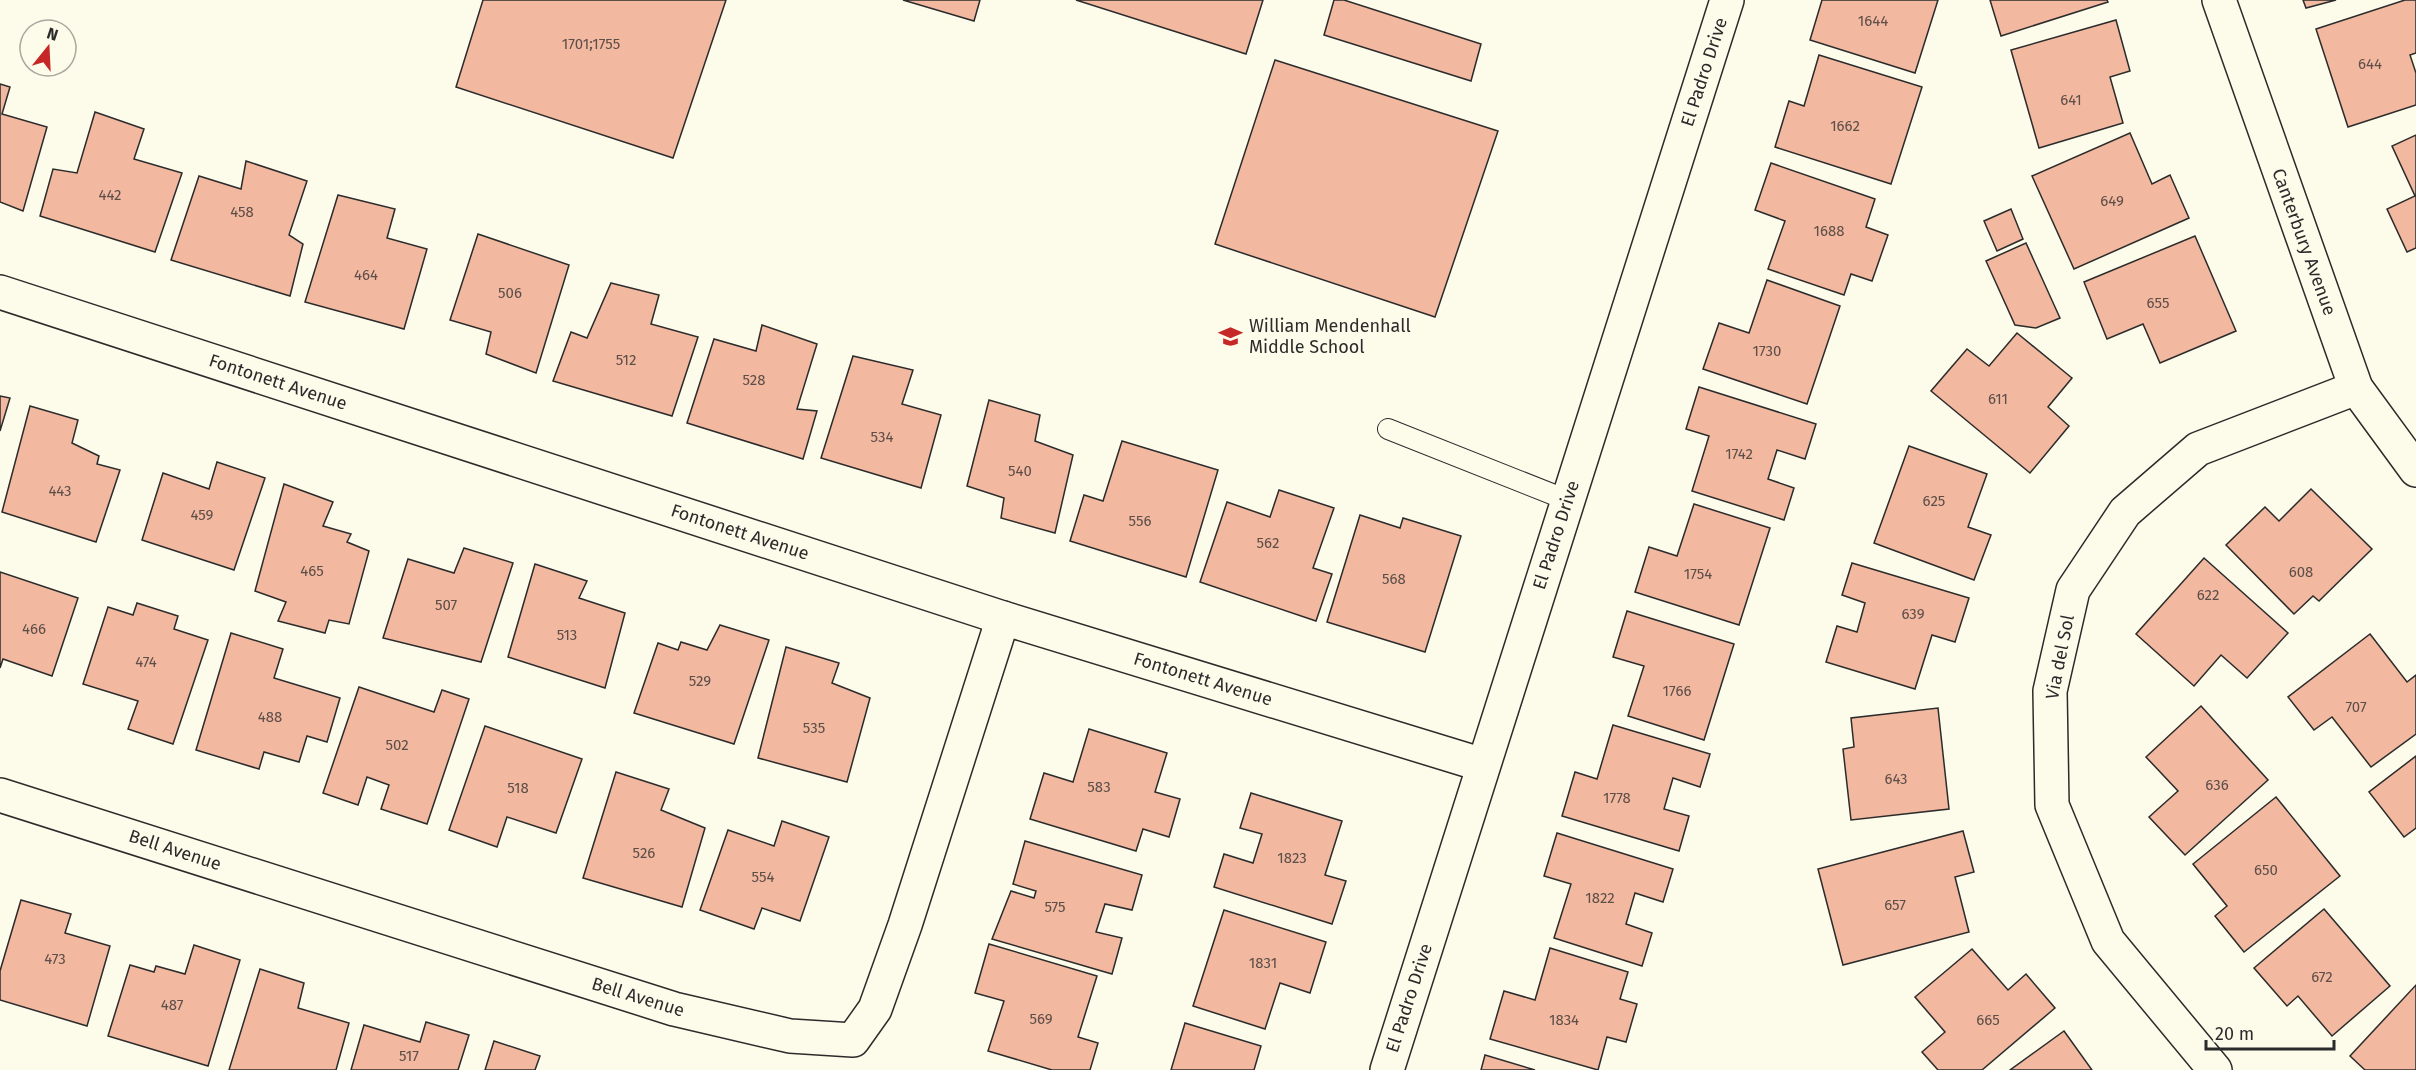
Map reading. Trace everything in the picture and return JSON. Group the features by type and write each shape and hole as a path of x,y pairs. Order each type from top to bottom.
{"street":[{"name":"El Padro Drive","path":"1387,1070 1727,0"},
{"name":"Canterbury Avenue","path":"2219,0 2356,388 2416,470"},
{"name":"Fontonett Avenue","path":"0,291 1003,618 1483,765"},
{"name":"Via del Sol","path":"2215,1070 2108,941 2052,805 2050,691 2073,590 2125,512 2198,449 2356,388"},
{"name":"Bell Avenue","path":"0,795 674,1009 790,1036 853,1040 874,1009 905,925 1003,618"}],"lane":[{"path":"1388,429 1567,500"}],"building":[{"path":"483,0 726,0 673,158 456,87"},
{"path":"903,0 980,0 974,21"},
{"path":"1076,0 1263,0 1246,54"},
{"path":"1334,0 1344,0 1481,44 1471,81 1324,35"},
{"path":"1822,0 1938,0 1915,73 1810,40"},
{"path":"1990,0 2107,0 2108,2 2001,36"},
{"path":"2303,0 2336,0 2306,8"},
{"path":"2405,0 2416,0 2416,53 2410,55 2416,73 2416,105 2348,127 2316,29"},
{"path":"2116,20 2130,71 2110,77 2123,123 2039,148 2011,50"},
{"path":"1819,55 1922,87 1891,184 1775,147 1789,101 1804,106"},
{"path":"1275,60 1498,131 1435,317 1215,244"},
{"path":"0,84 10,87 2,114 47,127 23,211 0,202"},
{"path":"95,112 144,129 134,159 182,173 155,252 40,216 53,169 77,173"},
{"path":"2130,133 2152,184 2170,175 2189,218 2074,269 2032,176"},
{"path":"2416,135 2416,248 2407,252 2387,209 2415,196 2392,146"},
{"path":"246,161 307,181 289,235 303,244 290,296 171,260 199,176 241,189"},
{"path":"1771,163 1875,199 1866,227 1888,235 1872,281 1851,274 1844,295 1768,269 1785,221 1755,210"},
{"path":"338,195 395,209 387,238 427,249 404,329 305,302"},
{"path":"2011,209 2023,239 1997,251 1984,221"},
{"path":"478,234 569,265 536,373 486,354 491,332 450,320"},
{"path":"2195,236 2236,331 2160,363 2143,324 2107,339 2084,282"},
{"path":"2026,243 2060,318 2036,328 2015,325 1986,261"},
{"path":"1767,280 1840,306 1807,404 1703,369 1719,323 1749,333"},
{"path":"611,283 659,295 651,324 698,337 672,416 553,381 571,332 587,338"},
{"path":"762,325 817,344 797,409 817,411 803,459 687,423 714,339 756,351"},
{"path":"2017,333 2072,378 2048,407 2069,426 2030,473 1931,391 1967,349 1989,366"},
{"path":"853,356 913,370 902,404 941,415 921,488 821,458"},
{"path":"1699,387 1816,424 1805,459 1777,450 1768,479 1794,488 1784,520 1692,491 1709,436 1686,429"},
{"path":"0,396 10,398 0,431"},
{"path":"989,400 1040,415 1035,441 1073,455 1055,533 1001,518 1004,498 967,486"},
{"path":"30,406 78,420 72,443 99,456 97,464 120,470 96,542 2,512"},
{"path":"1122,441 1218,470 1186,577 1070,541 1084,495 1103,501"},
{"path":"1909,446 1987,474 1968,527 1991,535 1974,580 1874,543"},
{"path":"217,462 265,478 234,570 142,540 163,473 209,489"},
{"path":"284,484 333,502 323,526 351,534 347,542 369,551 349,624 329,620 325,633 278,621 286,602 255,591"},
{"path":"2311,489 2372,549 2319,601 2313,596 2294,614 2226,545 2265,507 2279,521"},
{"path":"1279,490 1334,508 1313,568 1332,574 1316,621 1200,582 1227,502 1270,517"},
{"path":"1694,504 1770,528 1739,625 1635,592 1649,547 1677,556"},
{"path":"1360,515 1400,528 1403,518 1461,536 1425,652 1327,622"},
{"path":"464,548 513,563 481,662 383,638 408,559 454,573"},
{"path":"2204,558 2288,633 2247,678 2221,655 2194,686 2136,634"},
{"path":"1852,563 1969,598 1955,642 1932,635 1915,689 1826,662 1837,626 1857,632 1865,603 1842,595"},
{"path":"535,564 587,581 579,598 625,613 605,688 508,657"},
{"path":"0,572 78,598 52,676 3,659 0,668"},
{"path":"137,603 178,616 174,629 208,640 173,744 128,729 138,701 83,684 108,607 133,615"},
{"path":"1627,611 1734,644 1704,740 1628,716 1644,666 1613,657"},
{"path":"720,625 769,640 734,744 634,713 658,643 678,650 681,642 707,650"},
{"path":"231,633 283,649 274,678 340,698 327,742 307,736 299,762 264,752 259,769 196,750"},
{"path":"2370,634 2407,682 2416,675 2416,734 2371,767 2332,717 2314,730 2288,697"},
{"path":"786,647 839,663 832,683 870,698 847,782 758,758"},
{"path":"359,687 434,712 442,690 469,699 427,824 381,809 389,785 367,777 358,805 323,793"},
{"path":"2201,706 2268,780 2185,855 2149,817 2178,791 2146,757"},
{"path":"1938,708 1949,809 1851,820 1843,749 1854,747 1851,718"},
{"path":"1613,725 1710,754 1700,787 1673,778 1664,809 1689,816 1679,851 1562,816 1575,772 1597,779"},
{"path":"485,726 582,759 556,833 507,817 497,847 449,830"},
{"path":"1089,729 1167,753 1155,792 1180,799 1169,837 1143,829 1136,851 1030,819 1044,773 1073,782"},
{"path":"2416,756 2416,828 2404,837 2369,792"},
{"path":"616,772 669,789 661,810 705,828 682,907 583,878"},
{"path":"1251,793 1342,821 1325,875 1346,881 1332,924 1214,887 1224,854 1253,863 1262,834 1240,828"},
{"path":"2276,797 2340,876 2244,952 2215,916 2227,906 2193,864"},
{"path":"782,821 829,837 800,921 762,908 754,929 700,910 728,830 774,846"},
{"path":"1963,831 1974,872 1955,877 1969,932 1843,965 1818,869"},
{"path":"1557,833 1673,869 1663,902 1635,893 1626,924 1652,933 1642,966 1554,938 1571,884 1544,876"},
{"path":"1025,841 1142,875 1132,910 1105,904 1096,932 1122,938 1112,974 992,939 1011,891 1034,898 1036,891 1013,884"},
{"path":"21,900 71,914 65,933 110,946 87,1026 0,1000 0,971"},
{"path":"2324,909 2390,986 2332,1036 2298,996 2287,1006 2254,968"},
{"path":"1224,910 1326,942 1310,993 1280,983 1265,1029 1193,1006"},
{"path":"989,944 1097,976 1078,1037 1098,1043 1090,1070 1052,1070 988,1051 1004,1001 975,993"},
{"path":"194,945 240,960 208,1066 108,1036 130,965 154,972 156,966 185,974"},
{"path":"1550,948 1628,972 1620,999 1637,1004 1626,1042 1607,1037 1598,1070 1490,1039 1504,991 1535,1000"},
{"path":"1972,949 2008,990 2026,974 2055,1008 1982,1070 1938,1070 1922,1052 1945,1032 1915,997"},
{"path":"260,969 304,983 298,1008 349,1023 336,1070 229,1070"},
{"path":"2416,985 2416,1070 2365,1070 2350,1056"},
{"path":"426,1022 469,1035 458,1070 351,1070 364,1025 420,1042"},
{"path":"1185,1023 1261,1046 1254,1070 1171,1070"},
{"path":"2064,1031 2092,1070 2010,1070"},
{"path":"494,1041 540,1056 535,1070 485,1070"},
{"path":"1485,1055 1535,1070 1481,1070"}],"place":[{"name":"William Mendenhall Middle School","path":"1231,336"}]}
